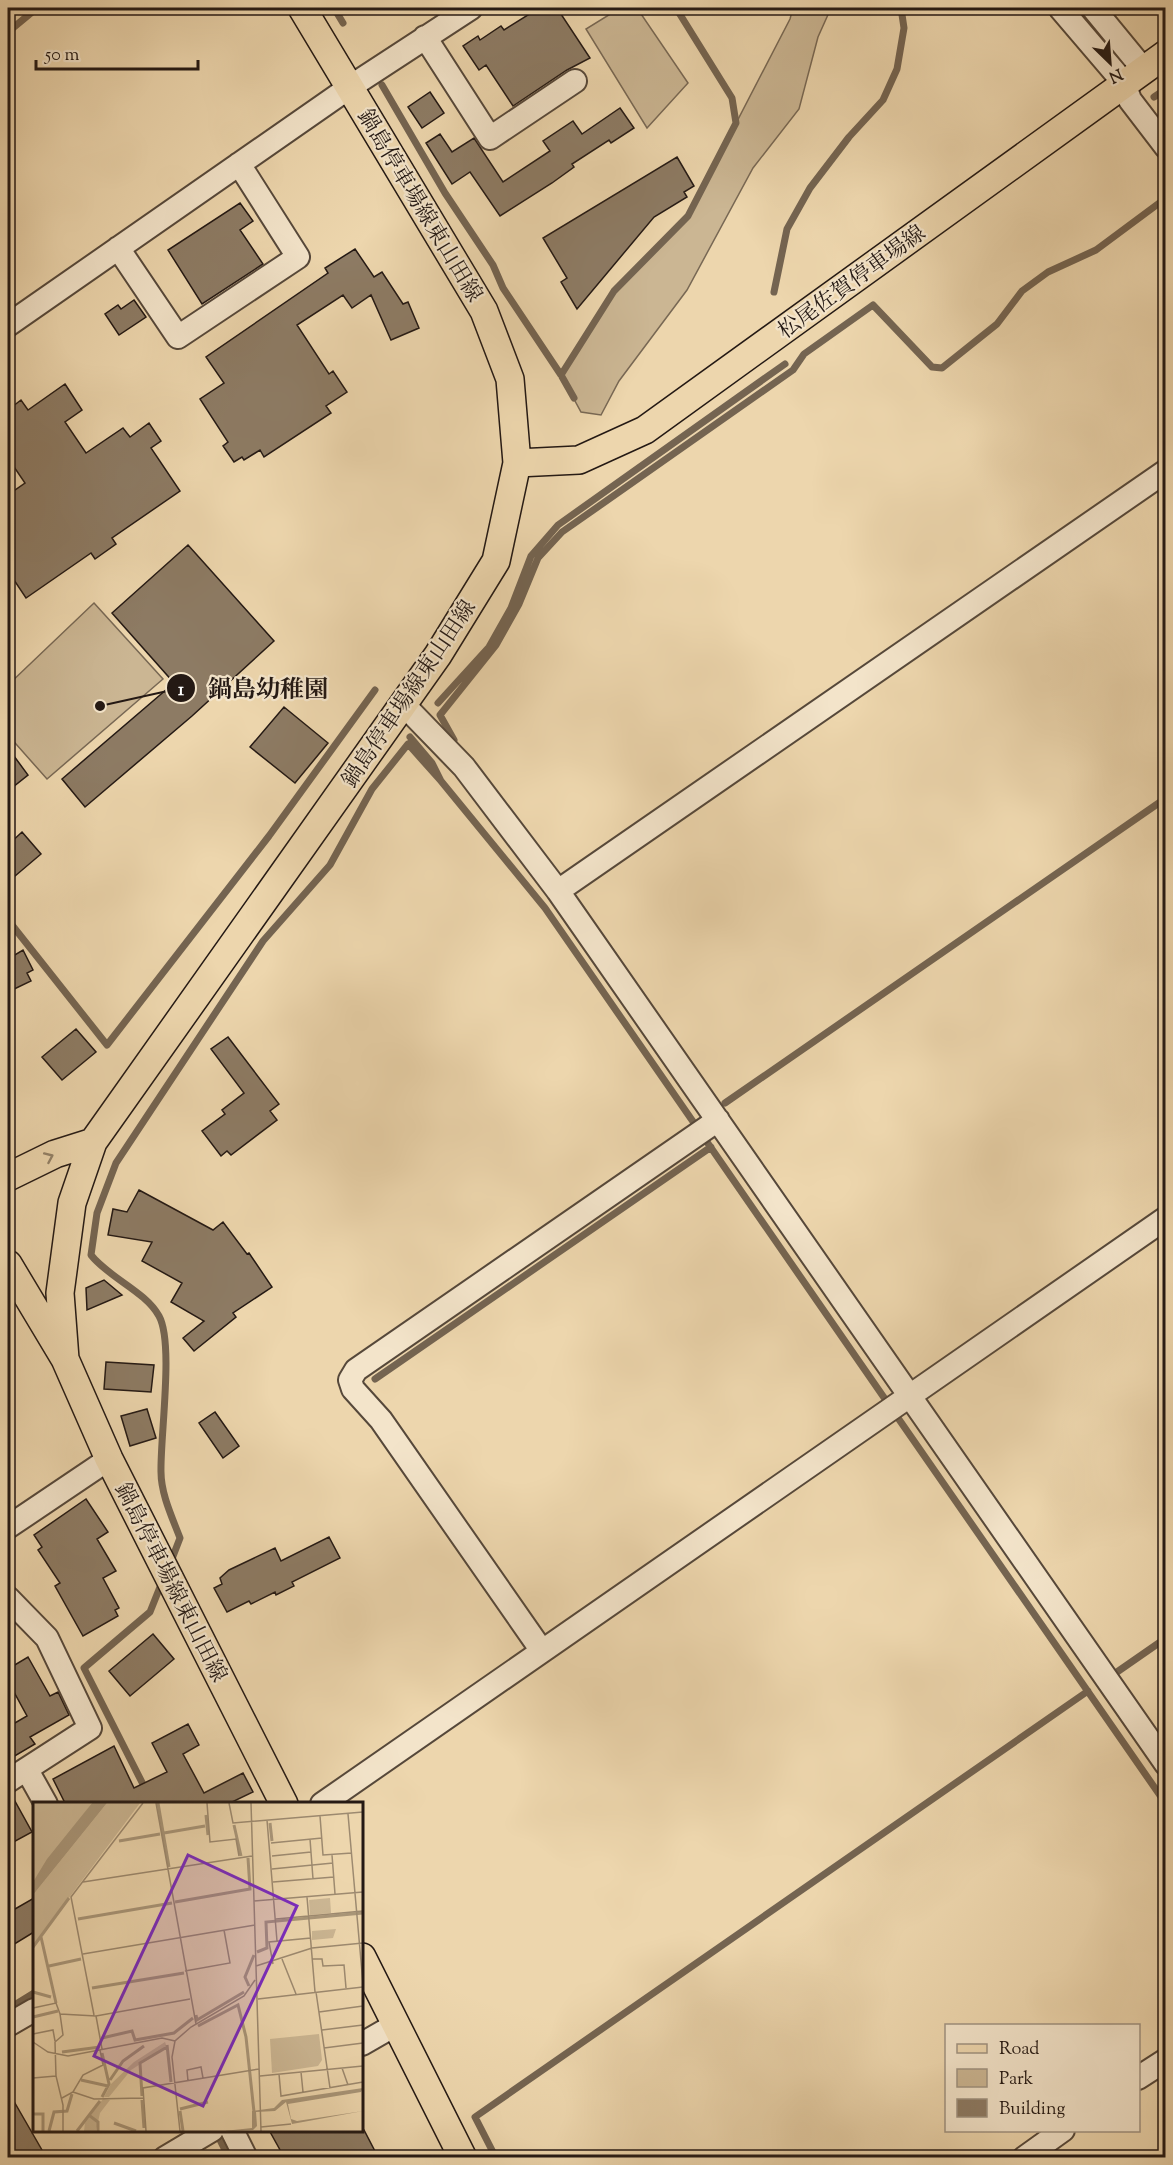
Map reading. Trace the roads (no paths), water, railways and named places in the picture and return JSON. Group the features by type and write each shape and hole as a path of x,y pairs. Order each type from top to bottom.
{"main road":[{"name":"鍋島停車場線東山田線","path":"65,1359 60,1293 72,1203 93,1142 438,655 496,561 517,463 510,379 484,311 302,8"},
{"name":"松尾佐賀停車場線","path":"517,463 579,460 645,430 1166,54"},
{"path":"8,1177 55,1154 93,1142"},
{"name":"鍋島停車場線東山田線","path":"8,1264 65,1359 109,1459 283,1802"},
{"path":"363,1959 463,2157"}],"street":[{"path":"8,325 350,87 471,8"},
{"path":"1060,8 1134,77"},
{"path":"1093,8 1134,77 1130,100 1166,147"},
{"path":"425,37 490,138 574,81"},
{"path":"118,248 178,337 298,257 239,164"},
{"path":"558,891 1166,471"},
{"path":"403,704 464,767 558,891 1166,1764"},
{"path":"542,1651 381,1420 353,1389 350,1380 356,1370 718,1120"},
{"path":"323,1802 1166,1218"},
{"path":"8,1527 109,1459"},
{"path":"8,1598 47,1638 90,1728 8,1781"},
{"path":"27,1770 45,1802"},
{"path":"8,2025 33,2011"},
{"path":"363,2043 395,2025"},
{"path":"1140,2077 1166,2060"},
{"path":"165,2157 209,2132"},
{"path":"233,2132 246,2157"},
{"path":"1024,2157 1060,2132"}],"waterway":[{"path":"8,32 37,8"},
{"path":"334,8 343,23"},
{"path":"561,375 614,291 688,216 736,123 732,98 676,8"},
{"path":"774,292 787,229 810,188 849,137 883,100 897,69 904,28 901,8"},
{"path":"382,85 445,193 493,265 503,288 574,398"},
{"path":"1154,97 1166,89"},
{"path":"454,740 440,715 496,645 519,604 538,558 562,532 793,370 804,354 873,305 932,367 942,368 997,324 1022,291 1048,272 1096,250 1166,198"},
{"path":"438,703 489,647 511,608 531,556 558,525 785,364"},
{"path":"8,920 107,1045 269,836 375,690"},
{"path":"410,737 432,763 441,781 545,908 694,1123"},
{"path":"170,1564 180,1538 161,1480 166,1368 163,1329 153,1307 107,1271 91,1255 97,1213 116,1163 263,941 330,865 372,789 408,744 441,781"},
{"path":"725,1103 1166,798"},
{"path":"707,1142 885,1399"},
{"path":"375,1379 711,1147"},
{"path":"898,1418 1166,1804"},
{"path":"152,1802 84,1668 150,1612 162,1582"},
{"path":"1117,1672 1166,1638"},
{"path":"496,2158 475,2117 1088,1691"},
{"path":"8,2009 33,1994"},
{"path":"216,2132 229,2158"}],"place":[{"name":"鍋島幼稚園","path":"100,706"}]}
